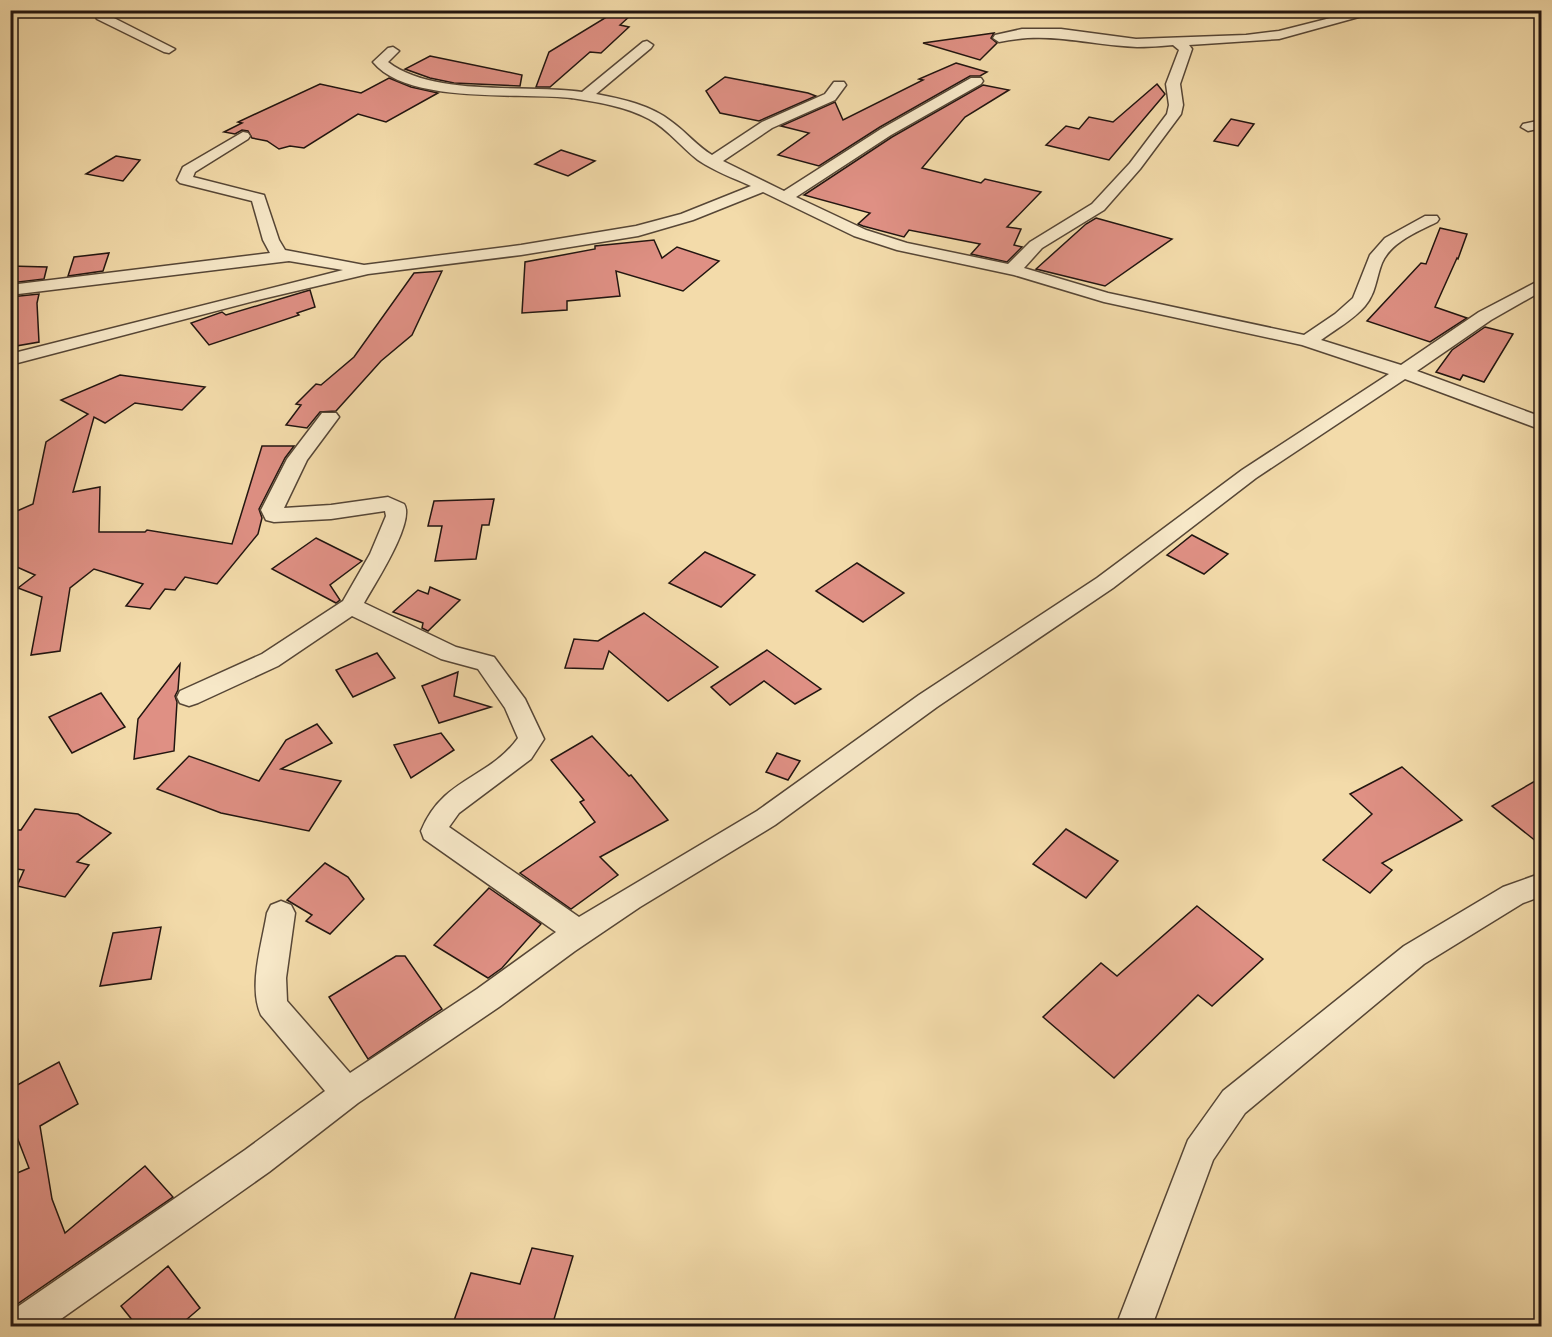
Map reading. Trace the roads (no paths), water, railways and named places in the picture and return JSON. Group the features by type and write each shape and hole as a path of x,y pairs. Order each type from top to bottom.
{"street":[{"path":"98,10 97,13 101,16 169,49"},
{"path":"999,38 1022,33 1061,33 1133,43 1263,38 1378,10"},
{"path":"1012,270 1040,243 1098,207 1135,166 1174,114 1176,105 1173,84 1186,50 1177,42"},
{"path":"584,97 646,45"},
{"path":"393,51 380,62 394,73 417,83 584,97 624,104 651,114 668,124 691,150 712,162 884,242 1012,270 1076,290 1307,341 1403,372 1542,424"},
{"path":"785,197 886,132 976,81"},
{"path":"712,162 766,124 830,97 839,85"},
{"path":"243,136 188,170 185,180 260,198 271,240 279,254 368,269"},
{"path":"10,360 258,295 368,269 521,250 638,231 687,217 763,187"},
{"path":"1307,341 1359,302 1375,262 1383,250 1400,234 1431,219"},
{"path":"10,290 287,256"},
{"path":"21,1326 256,1161 347,1093 488,998 579,933 630,899 765,818 928,701 1105,583 1249,474 1485,315 1542,284"},
{"path":"189,697 270,660 351,606 381,554 397,516 397,509 388,504 331,512 274,515 272,510 297,459 329,417"},
{"path":"351,606 449,653 486,663 516,705 531,739 527,748 445,809 436,821 434,831 579,933"},
{"path":"1134,1326 1200,1151 1234,1102 1414,955 1513,895 1542,884"},
{"path":"281,912 271,978 272,1006 347,1093"}]}
